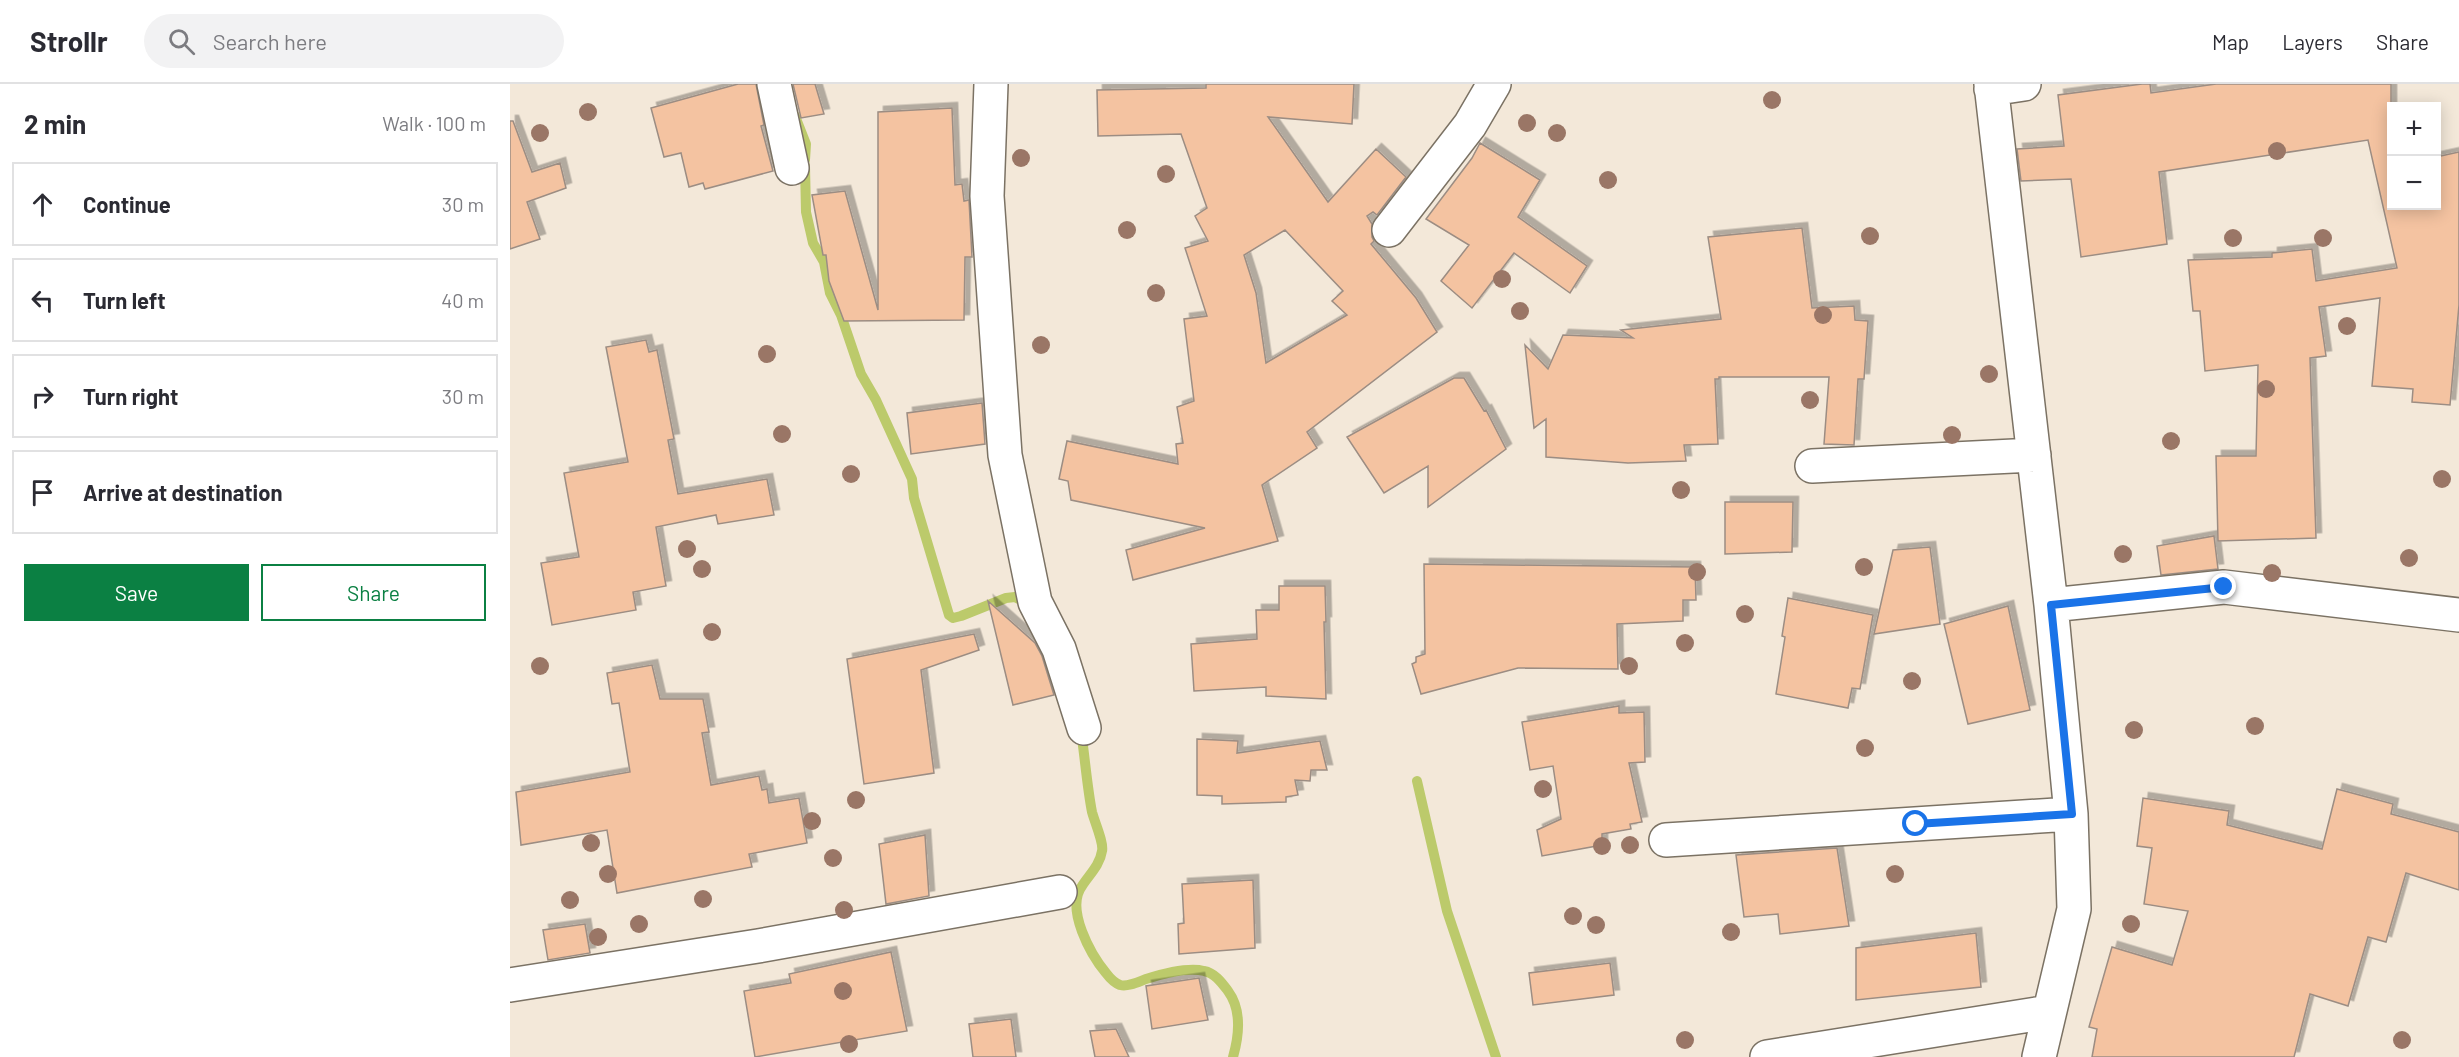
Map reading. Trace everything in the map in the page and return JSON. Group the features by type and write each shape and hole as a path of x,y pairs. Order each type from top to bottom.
{"street":[{"path":"774,84 792,168"},
{"path":"991,84 987,196 1005,454 1035,602 1059,649 1084,728"},
{"path":"1389,230 1470,125 1494,84"},
{"path":"2024,84 1991,86 2051,605 2072,814 2074,909 2039,1057"},
{"path":"1812,466 2034,454"},
{"path":"2051,605 2224,587 2459,615"},
{"path":"1666,840 2072,814"},
{"path":"510,985 770,944 1060,892"},
{"path":"1767,1057 2049,1012"}],"building":[{"path":"738,84 756,84 764,125 761,126 773,171 705,189 703,183 689,187 681,153 664,157 651,108"},
{"path":"793,84 815,84 824,114 801,118"},
{"path":"1206,84 1354,84 1352,124 1268,117 1328,202 1376,149 1406,177 1377,215 1373,212 1367,216 1372,224 1374,241 1371,244 1416,298 1437,332 1307,432 1317,448 1262,485 1278,541 1133,580 1126,550 1205,528 1071,500 1068,481 1059,479 1067,441 1178,464 1176,444 1183,443 1177,407 1194,401 1184,319 1207,316 1185,248 1208,241 1195,216 1207,208 1181,134 1098,136 1097,90 1206,88","holes":["1285,230 1343,291 1332,301 1347,315 1266,363 1256,293 1244,255"]},
{"path":"2142,84 2150,84 2151,93 2216,84 2391,84 2391,102 2387,102 2387,210 2441,210 2441,156 2459,152 2459,305 2450,405 2412,402 2413,389 2372,386 2380,298 2319,307 2326,356 2310,358 2316,538 2218,541 2216,456 2256,456 2258,365 2205,371 2200,311 2193,311 2188,260 2272,257 2272,253 2312,249 2316,281 2397,268 2368,140 2159,172 2167,244 2081,257 2071,179 2021,181 2017,149 2064,146 2058,95"},
{"path":"952,108 955,185 962,184 964,201 969,200 972,257 965,257 964,320 844,321 829,281 826,255 823,255 812,195 845,191 878,310 878,112"},
{"path":"510,121 513,121 532,172 560,163 566,188 527,202 540,239 510,249"},
{"path":"1480,143 1540,180 1518,217 1587,266 1570,293 1514,253 1472,308 1441,281 1469,245 1426,219 1472,158"},
{"path":"1802,228 1812,308 1854,306 1855,320 1868,321 1864,379 1858,379 1854,445 1824,444 1829,377 1719,377 1715,379 1718,444 1684,445 1686,461 1628,463 1546,457 1546,419 1534,428 1525,345 1548,369 1563,335 1633,338 1621,330 1721,319 1708,237"},
{"path":"646,340 649,352 657,350 674,439 668,440 678,494 767,479 774,515 718,524 716,515 656,527 666,586 633,592 636,610 552,625 541,563 579,557 564,473 628,462 606,347"},
{"path":"1454,378 1464,378 1484,411 1486,410 1506,449 1428,507 1428,466 1384,493 1347,437"},
{"path":"982,403 985,444 911,454 907,413"},
{"path":"1725,502 1793,502 1792,552 1725,554"},
{"path":"2214,536 2218,569 2161,575 2157,546"},
{"path":"1930,547 1940,624 1874,634 1893,550"},
{"path":"1424,564 1695,567 1696,600 1683,600 1683,621 1617,624 1618,669 1518,668 1421,694 1412,664 1416,662 1416,657 1425,654"},
{"path":"1279,586 1325,586 1326,699 1266,696 1266,687 1194,691 1191,644 1257,639 1256,610 1279,610"},
{"path":"1788,598 1873,615 1860,689 1852,688 1848,708 1776,694 1785,637 1782,636"},
{"path":"988,601 1035,643 1042,656 1054,695 1013,705"},
{"path":"2008,606 2030,710 1968,724 1944,624"},
{"path":"974,634 979,650 921,670 934,773 864,784 847,659"},
{"path":"652,665 660,699 703,699 709,732 702,733 711,785 759,776 762,790 767,789 769,803 799,798 807,843 749,854 752,867 617,893 607,830 521,845 516,792 630,772 619,703 612,704 607,673"},
{"path":"1619,706 1619,713 1644,712 1645,762 1629,763 1642,822 1630,824 1631,829 1602,834 1602,845 1542,856 1537,830 1561,819 1553,766 1530,770 1522,722"},
{"path":"1197,739 1238,741 1237,753 1320,741 1327,770 1311,770 1310,781 1295,780 1298,795 1286,797 1286,802 1222,804 1222,796 1197,795"},
{"path":"2337,789 2393,804 2391,814 2459,832 2459,890 2406,873 2386,942 2368,937 2348,1006 2310,994 2294,1057 2092,1057 2097,1029 2089,1027 2112,947 2172,965 2188,911 2144,904 2152,848 2137,846 2143,798 2229,811 2227,825 2322,849"},
{"path":"925,835 929,896 886,904 879,844"},
{"path":"1837,848 1849,926 1780,934 1778,914 1744,917 1736,855"},
{"path":"1253,880 1255,948 1179,954 1178,924 1184,923 1182,884"},
{"path":"585,924 590,953 548,960 543,930"},
{"path":"1976,933 1981,987 1856,1000 1856,948"},
{"path":"891,952 907,1031 755,1057 744,991 791,983 789,974"},
{"path":"1610,963 1614,995 1533,1005 1529,973"},
{"path":"1199,978 1208,1020 1152,1029 1146,986"},
{"path":"1011,1019 1016,1057 973,1057 969,1024"},
{"path":"1116,1029 1129,1057 1095,1057 1090,1031"}],"waterway":[{"path":"795,116 806,144 805,160"},
{"path":"805,166 806,212 813,243 824,262 830,293 841,315 861,374 876,400 912,479 914,498 949,615 953,618 961,616 1006,598 1015,597 1028,604"},
{"path":"1081,731 1092,812 1102,847 1099,861 1082,886 1076,907 1087,944 1106,973 1120,985 1130,985 1183,970 1204,971 1215,976 1228,991 1236,1006 1238,1032 1233,1057"},
{"path":"1417,781 1447,911 1496,1057"}],"route":[{"path":"1916,824 2072,814 2051,605 2224,587"}]}
